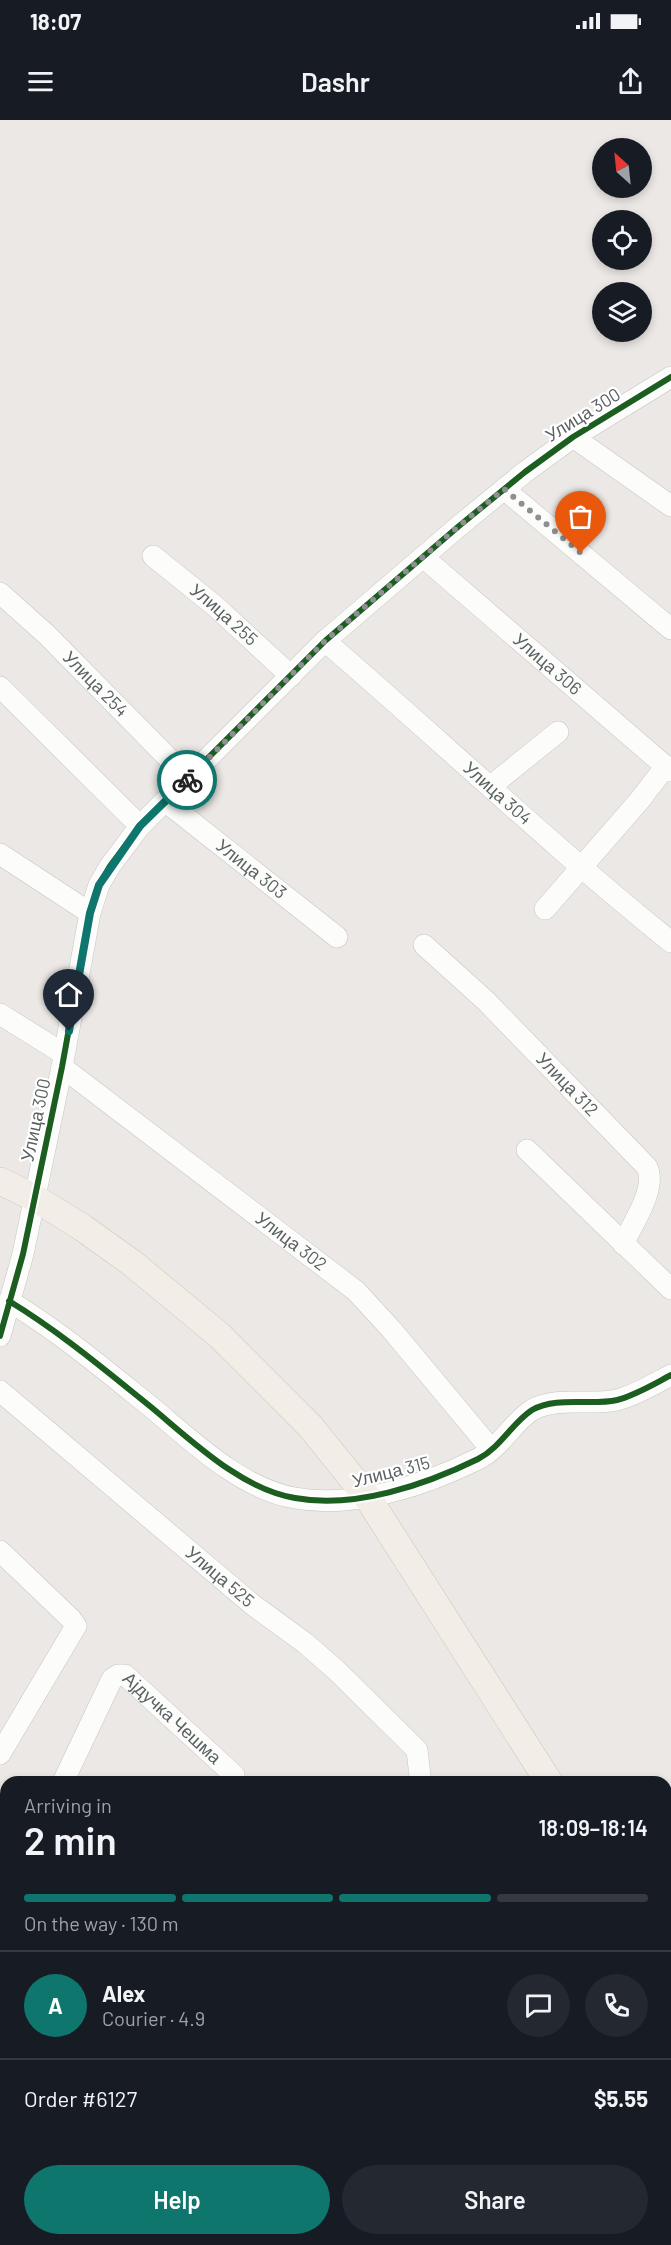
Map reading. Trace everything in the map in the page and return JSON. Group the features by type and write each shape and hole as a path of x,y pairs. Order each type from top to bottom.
{"main road":[{"path":"0,1181 35,1198 132,1263 219,1335 310,1426 368,1498 545,1776"}],"street":[{"name":"Улица 300","path":"0,1336 23,1254 35,1198 90,913 99,885 140,826 325,641 423,556 504,489 573,437 671,377"},
{"path":"573,437 671,506"},
{"path":"504,489 671,629"},
{"name":"Улица 255","path":"153,556 215,606 291,676"},
{"name":"Улица 306","path":"423,556 668,768"},
{"name":"Улица 254","path":"0,593 47,634 188,778"},
{"name":"Улица 304","path":"325,641 599,884 671,942"},
{"path":"0,687 140,826"},
{"path":"491,786 558,732"},
{"path":"545,909 580,866 668,768"},
{"name":"Улица 303","path":"165,801 337,937"},
{"path":"0,854 90,913"},
{"name":"Улица 312","path":"424,945 486,1001 647,1167 651,1175 650,1188 623,1244"},
{"name":"Улица 302","path":"0,1014 63,1060 356,1291 392,1329 491,1449"},
{"path":"527,1150 671,1289"},
{"name":"Улица 315","path":"9,1301 50,1327 250,1484 295,1498 333,1500 368,1498 407,1487 449,1472 481,1457 533,1410 551,1404 619,1399 671,1375"},
{"name":"Улица 525","path":"0,1391 253,1605 305,1643 336,1670 417,1750 420,1776"},
{"path":"0,1551 76,1626 0,1754"},
{"name":"Ајдучка Чешма","path":"66,1776 112,1679 118,1675 125,1675 234,1775"}],"cycle path":[{"path":"0,1336 23,1254 62,1067 90,913 99,885 110,866 140,826 325,641 525,472 573,437 671,377"},
{"path":"9,1301 82,1352 218,1462 255,1485 275,1493 318,1501 365,1497 413,1486 457,1469 486,1454 532,1410 552,1403 617,1400 671,1375"}],"way so far":[{"path":"187,780 325,641 504,489 581,553"}],"route":[{"path":"69,1031 90,913 99,885 110,866 140,826 187,780"}]}
